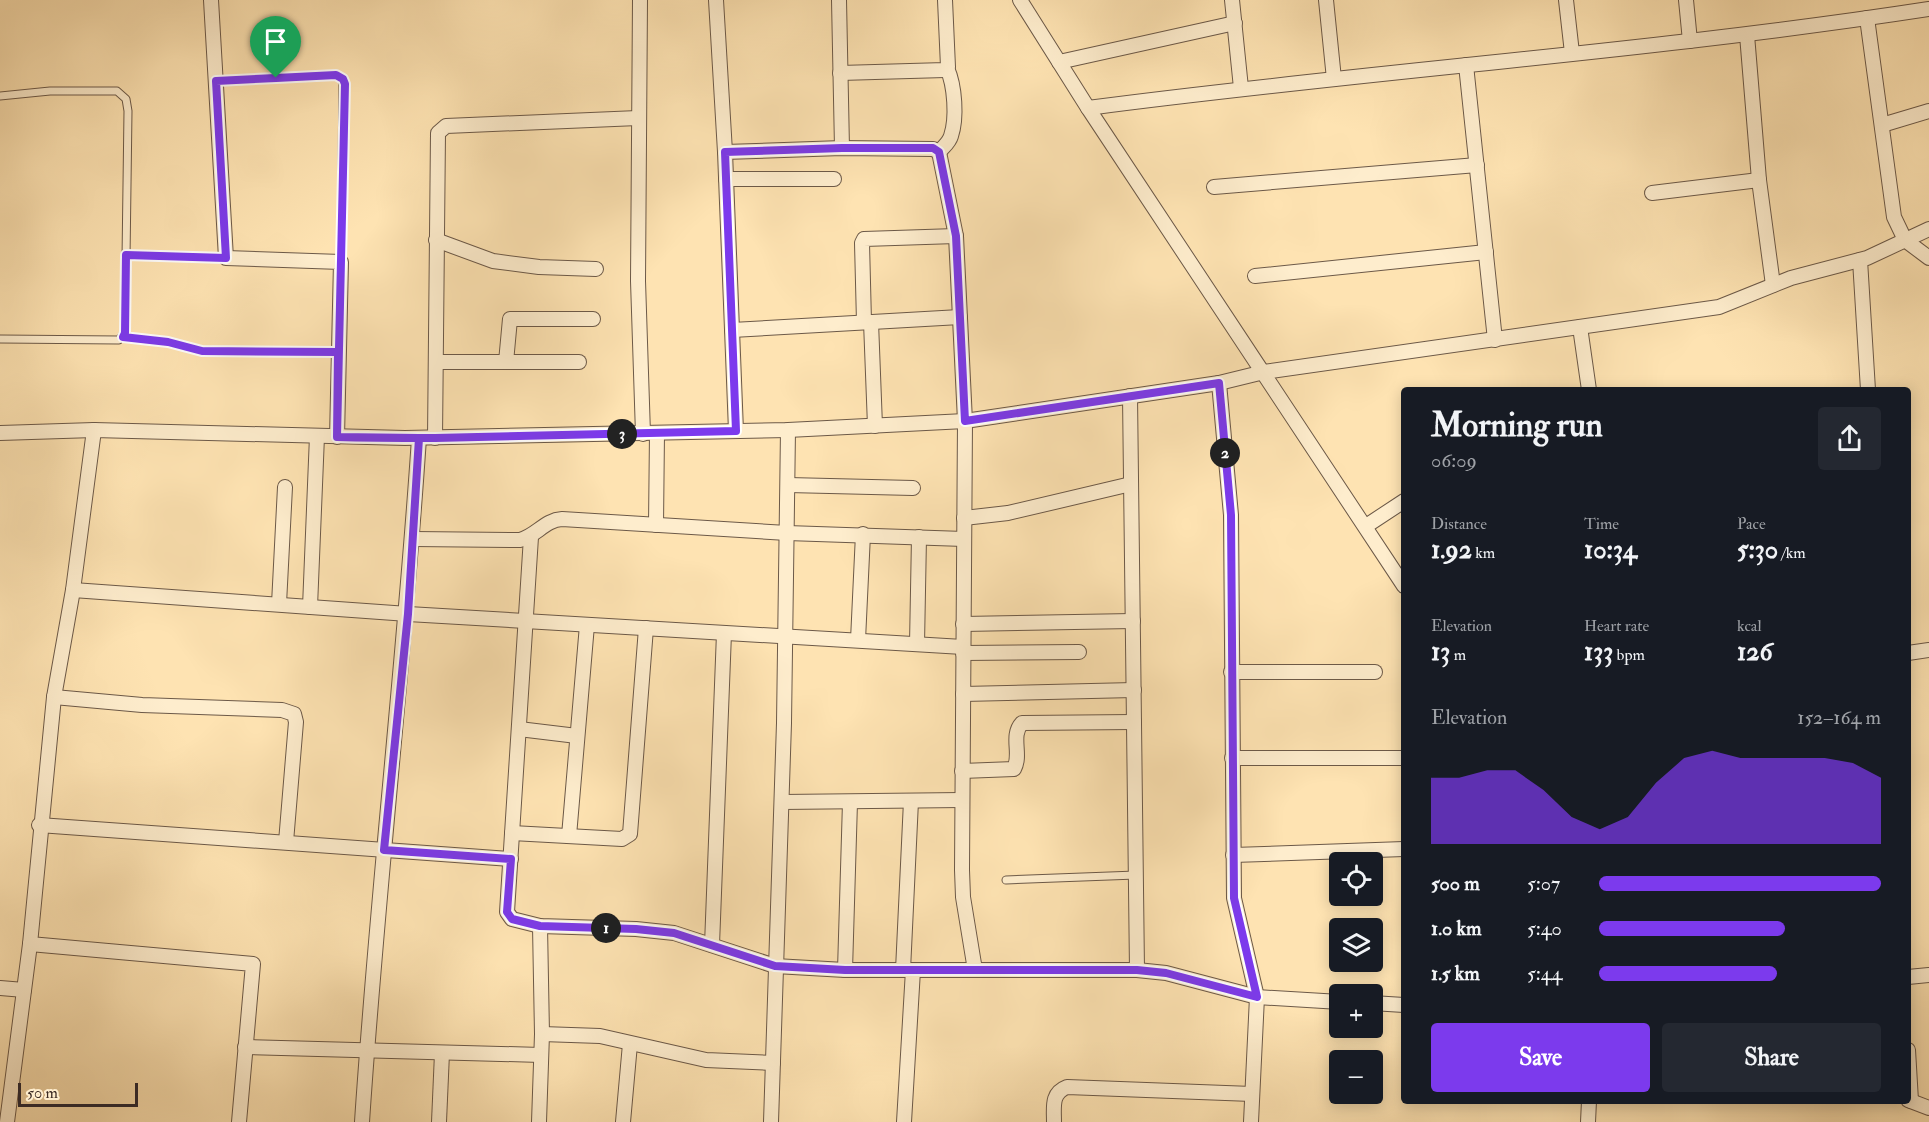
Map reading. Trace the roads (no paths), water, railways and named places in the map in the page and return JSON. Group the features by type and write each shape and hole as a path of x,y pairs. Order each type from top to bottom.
{"street":[{"path":"211,0 226,258 341,262 337,437"},
{"path":"640,0 638,281 656,525"},
{"path":"716,0 725,152 736,431"},
{"path":"839,0 842,148"},
{"path":"939,152 949,141 953,127 952,86 947,68 945,0"},
{"path":"1020,0 1088,108 1401,581"},
{"path":"1232,0 1241,88"},
{"path":"1326,0 1334,79"},
{"path":"1566,0 1572,53"},
{"path":"1686,0 1690,41"},
{"path":"1088,108 1241,88 1747,35 1929,9"},
{"path":"1868,18 1894,217 1905,240 1929,258"},
{"path":"1059,63 1234,23"},
{"path":"1747,35 1760,180 1773,285"},
{"path":"1466,65 1495,340"},
{"path":"840,74 947,68"},
{"path":"1882,125 1929,111"},
{"path":"435,438 436,240 438,140 441,129 457,126 638,118"},
{"path":"725,152 842,148 933,148 939,152 956,236 965,421 963,897 975,970"},
{"path":"1214,187 1477,165"},
{"path":"726,179 834,179"},
{"path":"1652,193 1760,180"},
{"path":"0,433 94,430 435,438 788,430 965,421 1219,383 1264,372 1719,307 1773,285 1860,260 1929,229"},
{"path":"875,426 862,243 864,239 956,236"},
{"path":"436,240 493,261 539,267 596,269"},
{"path":"1255,276 1486,252"},
{"path":"1860,260 1868,387"},
{"path":"732,330 960,317"},
{"path":"507,362 510,319 593,319"},
{"path":"1581,327 1589,387"},
{"path":"435,362 579,362"},
{"path":"1219,383 1231,515 1234,898 1257,997 1251,1122"},
{"path":"1130,396 1137,970"},
{"path":"7,1122 30,944 39,825 54,697 73,590 94,430"},
{"path":"771,1122 782,802 788,430"},
{"path":"310,607 317,436"},
{"path":"362,1122 384,850 408,614 419,438"},
{"path":"964,518 1008,513 1131,483"},
{"path":"788,485 913,488"},
{"path":"279,604 285,487"},
{"path":"1366,526 1401,503"},
{"path":"413,539 503,541 531,537 555,520 787,533 964,539"},
{"path":"858,640 863,534"},
{"path":"531,537 508,916 540,926 654,930 712,945 775,966 845,970 1137,970 1166,973 1257,997 1329,1001"},
{"path":"917,644 919,537"},
{"path":"73,590 408,614 858,640 963,650 1080,652"},
{"path":"963,624 1133,621"},
{"path":"569,836 586,625"},
{"path":"512,833 622,839 630,834 646,628"},
{"path":"712,945 724,633"},
{"path":"1911,653 1929,650"},
{"path":"1231,672 1375,672"},
{"path":"963,694 1134,690"},
{"path":"54,697 142,705 282,710 294,714 296,722 286,842"},
{"path":"962,771 1014,769 1017,764 1016,732 1022,723 1134,722"},
{"path":"519,729 577,736"},
{"path":"1232,758 1401,758"},
{"path":"782,802 962,800"},
{"path":"904,1122 911,801"},
{"path":"845,970 850,802"},
{"path":"39,825 511,859"},
{"path":"1233,855 1401,849"},
{"path":"539,1122 542,1034 540,926"},
{"path":"30,944 253,964 239,1122"},
{"path":"1911,977 1929,975"},
{"path":"0,987 24,990"},
{"path":"1383,1004 1401,1005"},
{"path":"542,1034 600,1035 630,1044 706,1060 773,1063"},
{"path":"623,1122 630,1044"},
{"path":"245,1047 541,1055"},
{"path":"439,1122 442,1053"},
{"path":"1054,1122 1054,1098 1059,1090 1067,1087 1252,1094"},
{"path":"1911,1100 1929,1108"},
{"path":"1588,1104 1588,1122"}],"lane":[{"path":"216,81 336,75 343,79 341,262"},
{"path":"0,96 50,91 117,91 122,93 126,99 128,111 125,333 123,337"},
{"path":"126,255 226,258"},
{"path":"0,339 119,340 123,337 168,342 202,351 338,352"},
{"path":"1006,880 1136,875"}]}
